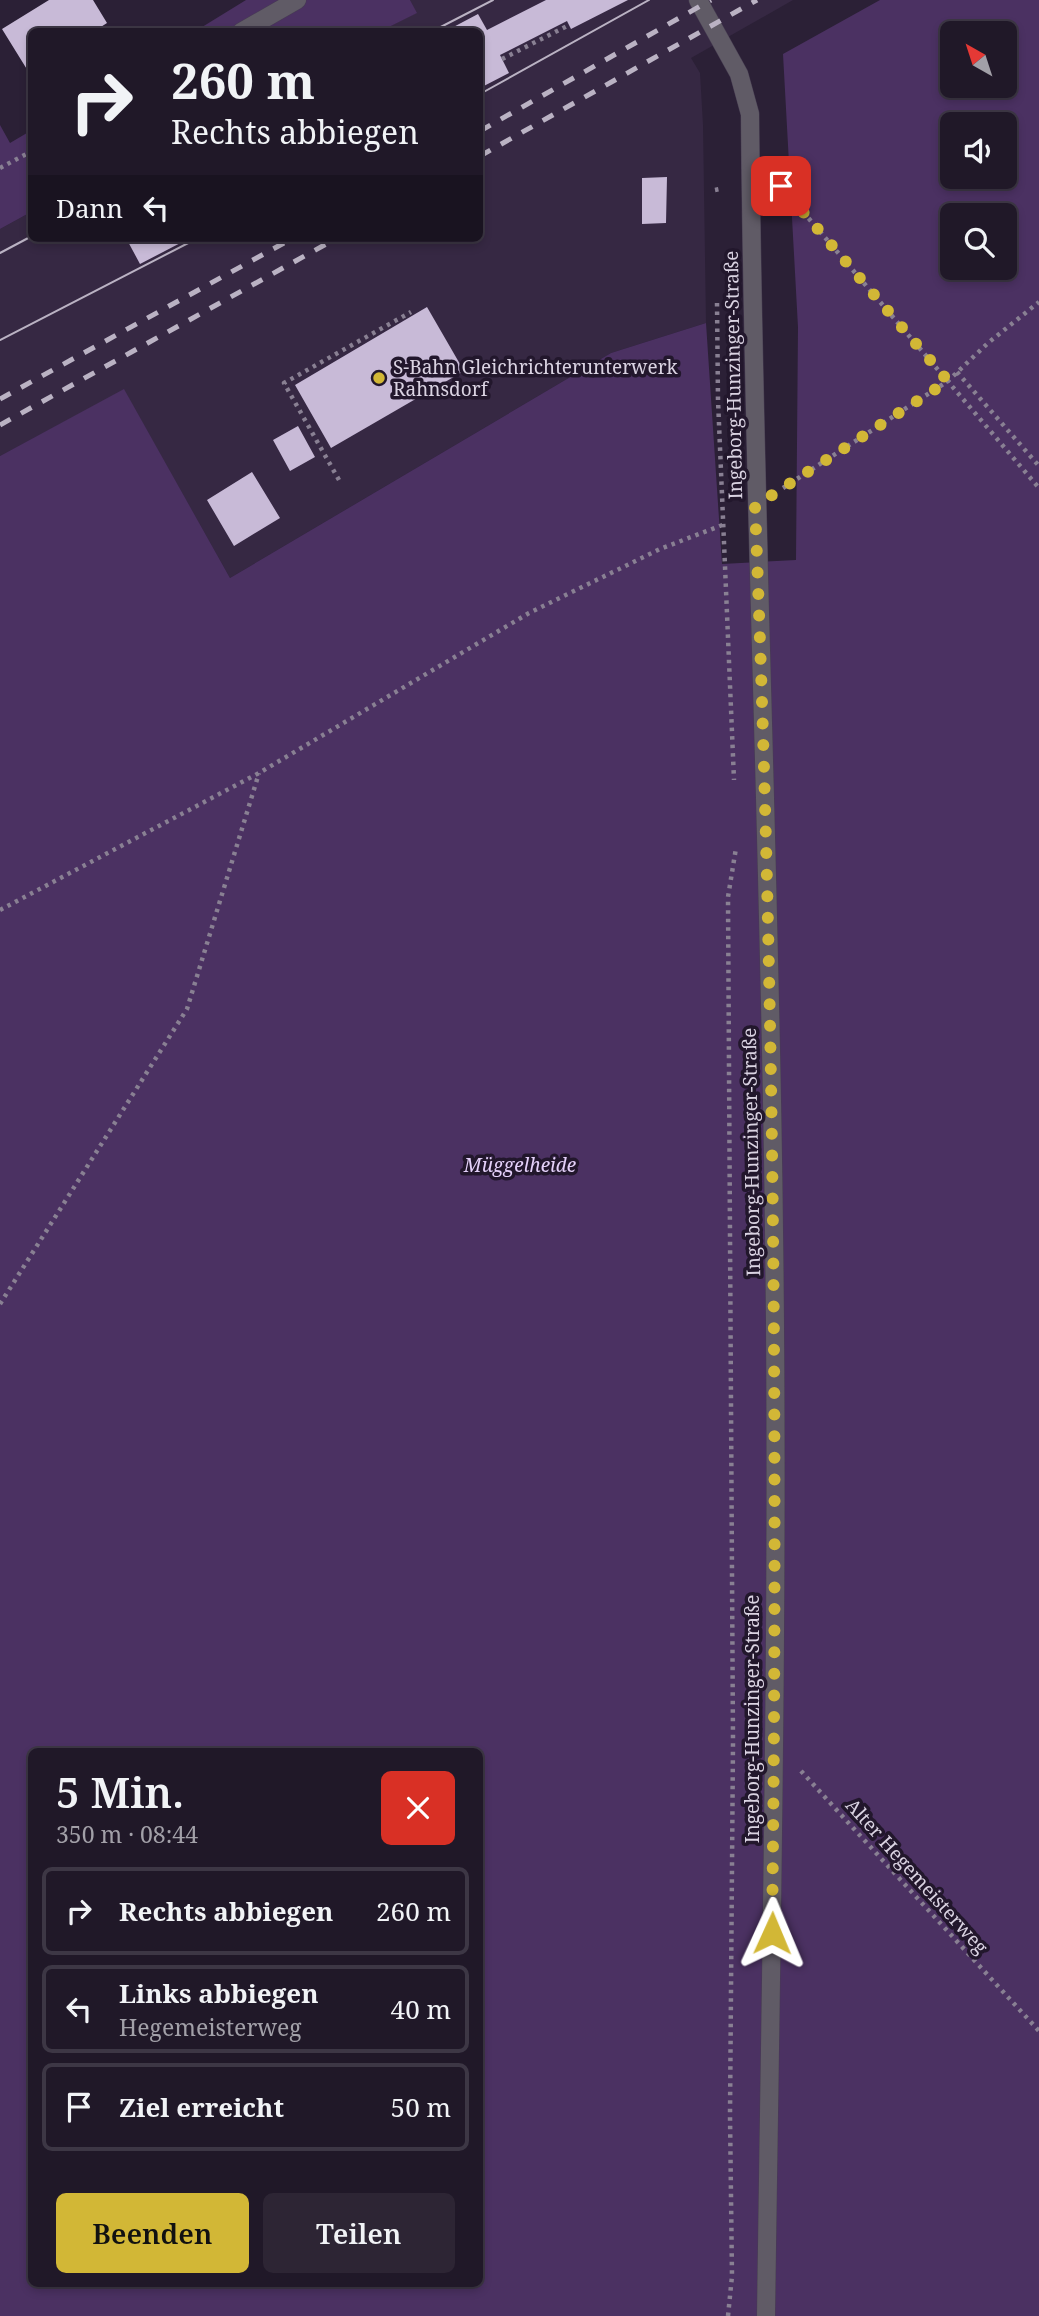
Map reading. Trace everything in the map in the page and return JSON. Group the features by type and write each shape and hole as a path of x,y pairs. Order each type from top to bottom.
{"street":[{"path":"248,28 297,0"},
{"name":"Ingeborg-Hunzinger-Straße","path":"698,0 739,74 750,114 755,506 764,723 774,1234 774,1741 766,2316"}],"path":[{"path":"502,59 569,25"},
{"path":"0,167 28,153"},
{"path":"787,211 781,186 1039,488"},
{"path":"755,506 948,381 1039,302"},
{"path":"717,303 718,400 734,783"},
{"path":"339,480 284,383 411,312"},
{"path":"957,372 1039,466"},
{"path":"0,909 259,773 529,613 660,549 725,524"},
{"path":"0,1304 187,1009 259,773"},
{"path":"728,2316 732,2276 730,2115 733,1742 728,897 737,850 736,837"},
{"name":"Alter Hegemeisterweg","path":"774,1741 1039,2031"}],"shaded area":[{"path":"410,0 793,0 691,58 700,73 703,125 706,323 611,353 230,578 124,390 0,456 0,229 28,214 28,242 483,242 483,28 387,28 416,13"}],"green space":[{"path":"246,0 410,0 417,13 387,28 200,28"},
{"name":"Müggelheide","path":"880,0 1039,0 1039,2316 0,2316 0,456 124,389 230,578 611,353 706,323 722,564 796,560 798,327 783,54"},
{"path":"0,125 10,143 28,132 28,214 0,229"}],"building":[{"path":"49,0 93,0 107,23 99,28 28,28 28,71 2,29"},
{"path":"546,0 628,0 571,29 567,21 500,55 509,73 483,86 483,28 452,28 478,14 487,30"},
{"path":"667,177 666,223 642,224 642,178"},
{"path":"128,242 182,242 140,264"},
{"name":"S-Bahn Gleichrichterunterwerk Rahnsdorf","path":"427,307 464,371 331,448 295,385"},
{"path":"298,426 315,457 290,471 273,440"},
{"path":"252,472 280,518 234,546 207,500"}],"tram line":[{"path":"439,28 493,0"},
{"path":"483,92 649,0"},
{"path":"0,253 28,238"},
{"path":"0,340 190,242"}],"railway":[{"path":"483,129 711,0"},
{"path":"483,154 757,0"},
{"path":"0,399 286,242"},
{"path":"0,425 330,242"}],"place":[{"name":"S-Bahn Gleichrichterunterwerk Rahnsdorf","path":"379,378"}],"route":[{"path":"772,1933 774,1234 764,723 755,506 948,381 781,186"}]}
